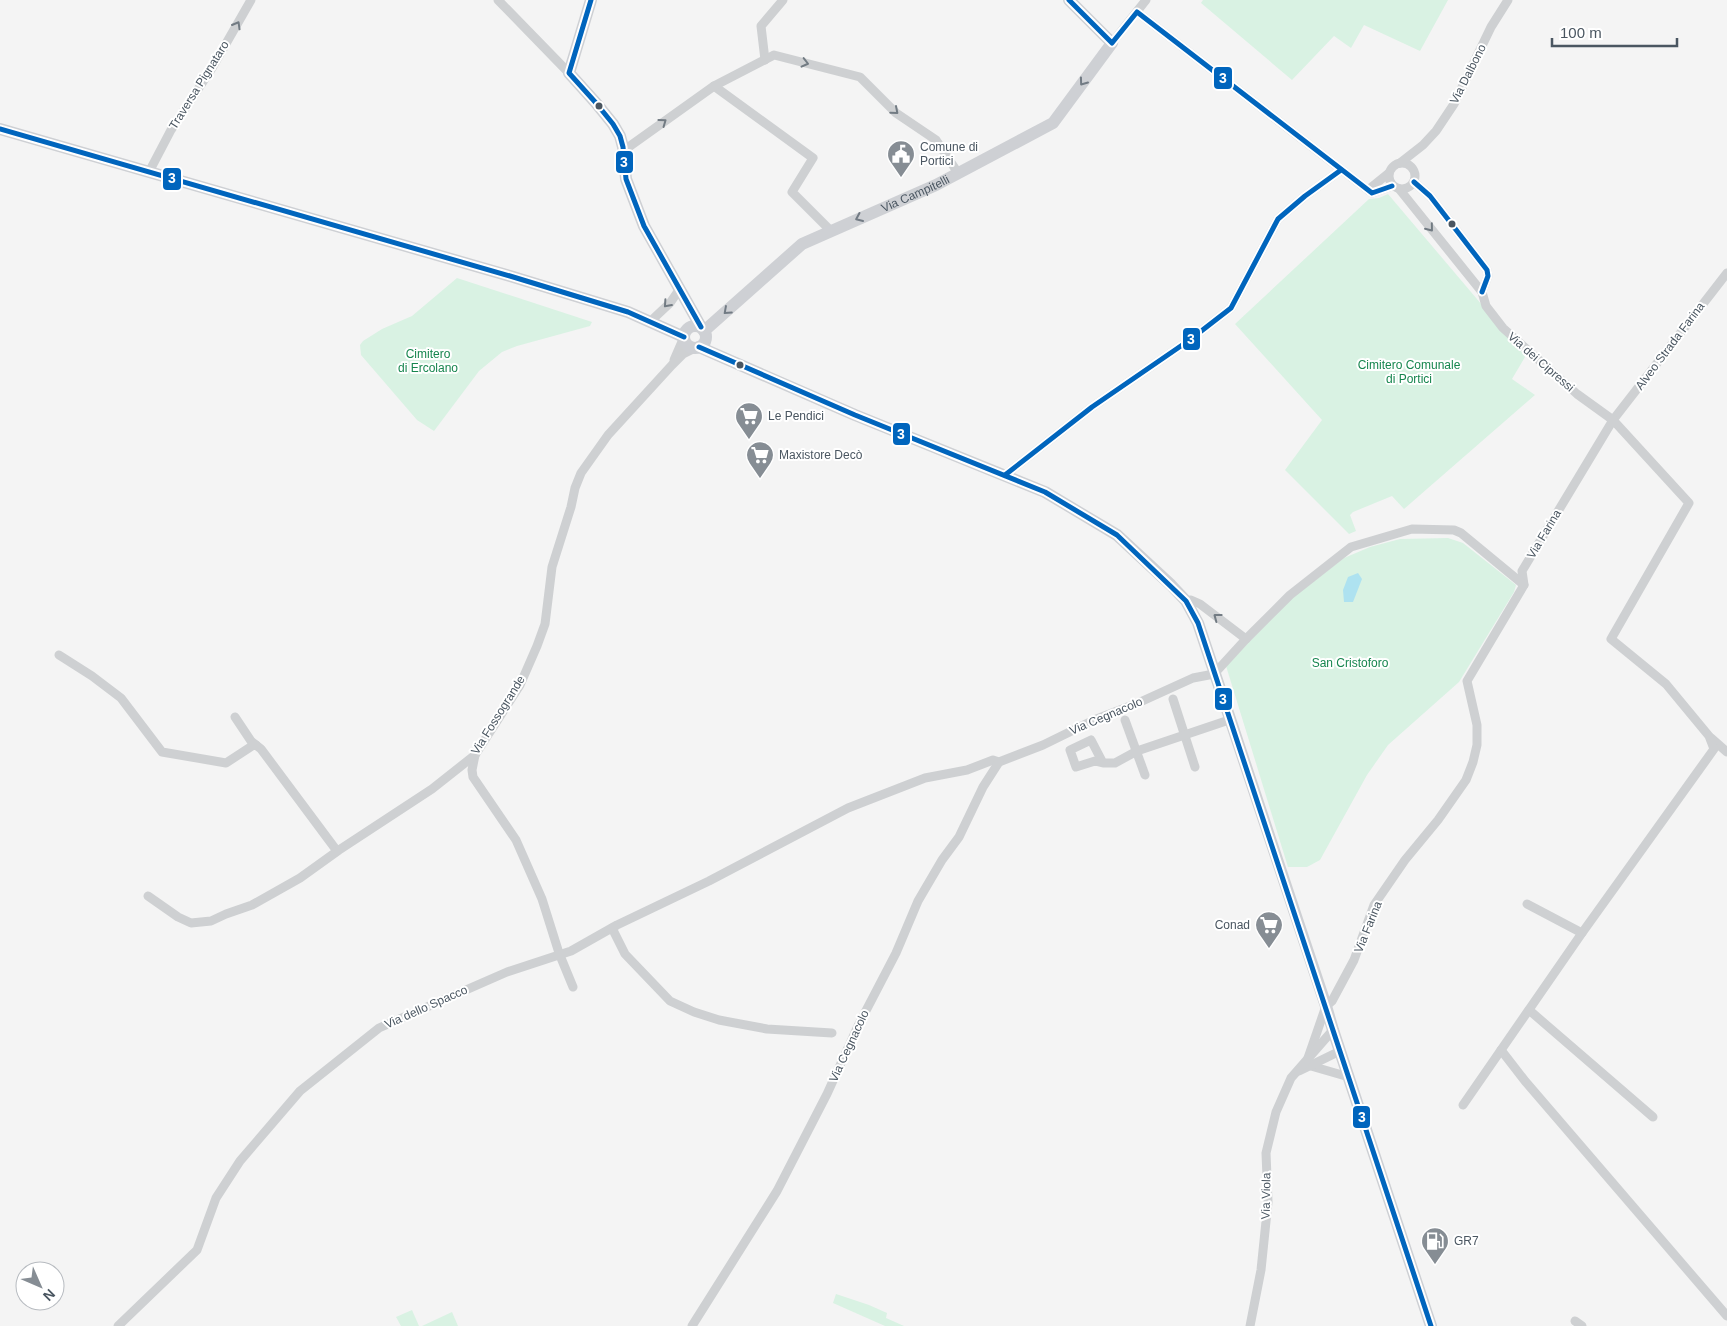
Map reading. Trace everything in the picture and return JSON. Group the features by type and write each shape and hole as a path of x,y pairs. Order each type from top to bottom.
{"main road":[{"path":"592,0 569,72 613,124 620,136 624,151 626,179 644,226 682,295 696,335"},
{"path":"1069,0 1112,42"},
{"name":"Via Campitelli","path":"696,335 802,244 936,185 1053,123 1112,42"},
{"path":"0,129 468,264 696,335"},
{"path":"636,315 654,318 696,335 738,364 872,422 1044,492 1117,535 1186,601 1198,623 1431,1326"}],"street":[{"name":"Traversa Pignataro","path":"149,172 171,130 212,68 251,0"},
{"path":"498,0 569,72"},
{"path":"765,60 761,26 783,0"},
{"path":"1112,42 1146,0"},
{"name":"Via Dalbono","path":"1389,173 1394,166 1423,145 1436,131 1454,104 1491,27 1508,0"},
{"path":"1137,12 1372,193 1396,188 1408,188 1414,182 1430,196 1487,270 1488,276 1482,292"},
{"path":"624,151 714,86 774,55 860,76 896,113 936,140 958,173"},
{"path":"714,86 813,158 792,192 830,231"},
{"name":"Via Dalbono","path":"1414,182 1413,169 1423,145"},
{"path":"1400,163 1406,164 1413,169"},
{"path":"1005,475 1092,407 1191,339 1230,308 1278,218 1304,196 1341,170"},
{"path":"1368,190 1389,173"},
{"path":"1389,173 1388,178 1396,188"},
{"name":"Via dei Cipressi","path":"1396,188 1482,292 1486,306 1503,328 1577,394 1613,420"},
{"name":"Alveo Strada Farina","path":"1613,420 1727,273"},
{"path":"654,318 682,295"},
{"path":"672,365 696,335"},
{"path":"672,365 683,354 696,335"},
{"name":"Via Fossogrande","path":"148,896 178,917 191,923 211,921 252,905 300,878 432,788 475,755 520,685 545,624 552,567 581,473 608,435 672,365"},
{"path":"1613,420 1689,503 1611,639 1666,684 1709,736 1727,752"},
{"name":"Via Farina","path":"1326,1006 1332,1001 1354,960 1374,906 1405,860 1438,820 1466,780 1473,762 1478,725 1467,681 1524,585 1522,570 1613,420"},
{"path":"1214,674 1290,595 1351,547 1412,529 1454,530 1462,533 1524,585"},
{"path":"1186,601 1191,600 1200,604 1246,639"},
{"path":"59,655 92,676 121,698 162,752 226,763 252,746 256,746"},
{"name":"Via Cegnacolo","path":"692,1326 777,1191 896,953 918,901 942,860 959,836 983,787 999,762 1043,745 1094,720 1138,703 1193,678 1214,674"},
{"path":"1173,699 1195,767"},
{"path":"235,717 251,741 261,749 337,851"},
{"path":"1125,720 1145,775"},
{"path":"1103,763 1115,762 1137,751 1229,720"},
{"path":"1463,1105 1582,933 1714,749 1709,736"},
{"path":"475,755 472,770 473,777 516,840 544,906 559,953 573,987"},
{"name":"Via Cegnacolo","path":"559,953 571,950 709,881 848,808 925,778 967,770 993,760 999,762"},
{"path":"1527,904 1582,933"},
{"path":"612,928 625,954 670,1001 694,1012 719,1020 767,1029 832,1033"},
{"name":"Via dello Spacco","path":"118,1326 197,1250 216,1198 240,1161 300,1091 379,1028 507,972 559,953"},
{"path":"1326,1006 1309,1062 1349,1077"},
{"path":"1529,1010 1653,1117"},
{"name":"Via Viola","path":"1250,1326 1262,1260 1268,1202 1266,1153 1276,1112 1291,1078 1309,1062 1333,1030"},
{"path":"1501,1050 1525,1082 1727,1316"},
{"name":"Via Viola","path":"1309,1062 1340,1052"}],"green space":[{"path":"1203,0 1448,0 1420,51 1364,25 1351,48 1334,36 1292,80 1201,3"},
{"name":"Cimitero Comunale di Portici","path":"1388,194 1521,351 1525,357 1512,379 1535,395 1404,509 1392,496 1353,512 1350,515 1356,531 1349,534 1285,470 1322,420 1235,324 1369,199 1379,198"},
{"name":"Cimitero di Ercolano","path":"457,278 592,322 590,326 517,346 502,352 479,371 434,431 417,420 361,355 360,345 382,329 412,316"},
{"name":"San Cristoforo","path":"1448,538 1463,543 1516,585 1514,592 1459,682 1388,745 1367,775 1320,860 1307,867 1288,867 1226,666 1291,599 1344,558 1370,547 1400,539"},
{"path":"836,1294 887,1313 886,1318 904,1326 885,1326 833,1303"},
{"path":"412,1310 419,1326 401,1326 396,1317"},
{"path":"452,1312 458,1326 422,1326"}],"water":[{"path":"1358,573 1362,579 1353,602 1344,602 1343,590 1348,577"}],"transit line":[{"name":"3","path":"591,0 569,73 596,103 620,136 626,179 644,226 701,327"},
{"name":"3","path":"1069,0 1112,43 1137,12 1372,193 1392,186"},
{"name":"3","path":"0,129 510,276 628,312 684,337"},
{"name":"3","path":"1005,475 1092,407 1191,339 1231,308 1278,219 1305,196 1341,170"},
{"name":"3","path":"1414,182 1430,196 1487,270 1488,276 1482,292"},
{"name":"3","path":"699,347 855,415 1045,492 1117,535 1186,601 1198,623 1431,1326"}],"place":[{"name":"Comune di Portici","path":"901,178"},
{"name":"Le Pendici","path":"749,440"},
{"name":"Maxistore Decò","path":"760,479"},
{"name":"Conad","path":"1269,949"},
{"name":"GR7","path":"1435,1265"}]}
